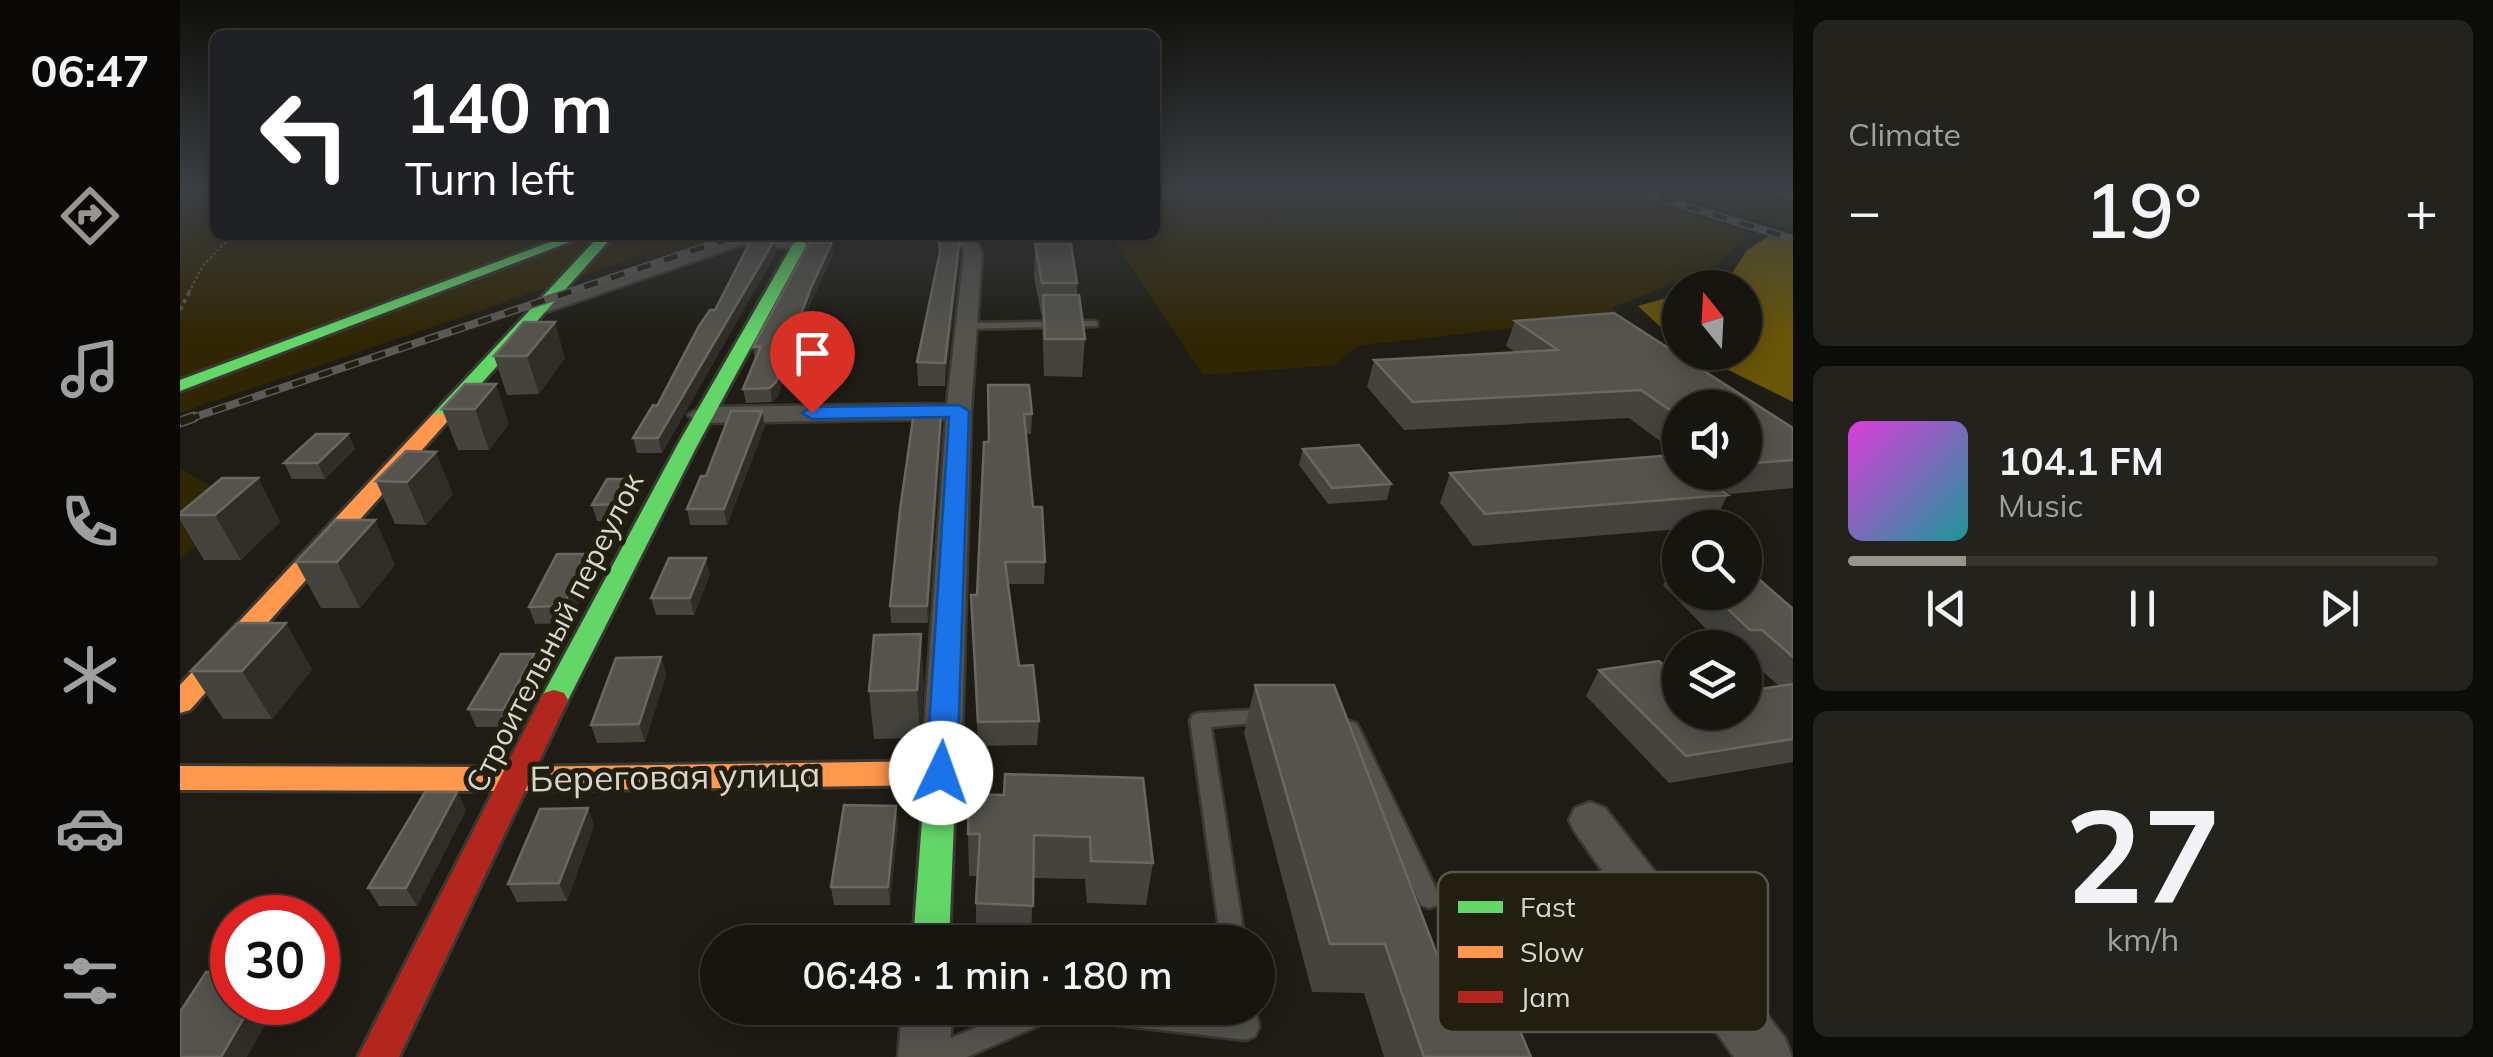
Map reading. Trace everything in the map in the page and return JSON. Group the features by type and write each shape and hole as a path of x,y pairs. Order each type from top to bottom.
{"street":[{"path":"180,386 568,240"},
{"path":"180,703 602,240"},
{"path":"537,309 740,240 774,240"},
{"name":"Строительный переулок","path":"378,1057 512,779 793,240"},
{"path":"932,925 959,411 973,253 970,244 961,240"},
{"path":"701,415 959,411"},
{"name":"Береговая улица","path":"180,778 512,779 941,773"},
{"path":"1590,820 1629,872"},
{"path":"924,1057 926,1025"},
{"path":"1747,1032 1766,1057"}],"lane":[{"path":"967,326 1093,324"},
{"path":"1341,712 1429,898"},
{"path":"1230,925 1200,720 1288,715"},
{"path":"937,1057 1010,1025"}],"path":[{"path":"180,310 202,267 227,240"}],"shaded area":[{"path":"180,239 717,240 674,254 642,255 180,413"},
{"path":"1742,239 1720,262 1705,270 1662,270 1662,288 1612,308 1617,316 1357,346 1335,365 1203,375 1113,240"},
{"path":"1764,239 1793,243 1793,402 1728,370 1762,370 1762,270 1734,270 1747,250"},
{"path":"1662,299 1662,328 1638,306"},
{"path":"180,468 242,504 180,560"}],"building":[{"path":"751,240 774,241 658,438 633,438 653,405 657,406 699,326 710,310 715,310"},
{"path":"939,240 959,240 945,363 917,362"},
{"path":"810,242 832,242 776,382 770,388 743,389 761,346 753,347"},
{"path":"1035,244 1071,244 1077,283 1042,283"},
{"path":"1043,295 1079,295 1085,339 1045,339"},
{"path":"1614,313 1662,344 1662,370 1703,370 1734,390 1662,390 1662,405 1641,390 1413,402 1374,360 1558,350 1515,321"},
{"path":"524,322 555,322 527,356 494,356"},
{"path":"465,384 496,384 475,409 442,409"},
{"path":"988,385 1029,385 1032,414 1024,414 1033,507 1042,507 1045,562 1005,562 1019,666 1033,665 1039,721 978,722 971,595 977,595 984,442 989,442"},
{"path":"1762,408 1793,428 1793,460 1762,463"},
{"path":"731,411 762,411 724,509 687,509 701,476 706,476"},
{"path":"914,412 941,412 927,606 890,606 900,510"},
{"path":"316,434 348,434 318,463 284,463"},
{"path":"1359,445 1391,484 1332,488 1303,449"},
{"path":"406,451 436,452 407,482 376,481"},
{"path":"1662,456 1662,490 1721,490 1728,495 1485,514 1450,473"},
{"path":"222,478 258,478 215,515 180,515 180,513"},
{"path":"607,479 635,479 620,504 592,505"},
{"path":"336,520 375,520 337,562 296,562"},
{"path":"557,554 592,554 562,606 529,607"},
{"path":"669,558 706,558 690,598 651,598"},
{"path":"1762,582 1793,609 1793,657 1762,630 1750,630 1729,610 1762,610"},
{"path":"238,623 286,623 242,671 191,671"},
{"path":"921,634 917,690 869,691 874,635"},
{"path":"501,654 534,654 503,710 468,709"},
{"path":"661,657 639,724 591,725 616,658"},
{"path":"1662,664 1662,730 1762,730 1762,689 1793,684 1793,739 1686,756 1599,670"},
{"path":"1255,685 1334,685 1438,957 1438,1032 1520,1032 1531,1057 1424,1057 1385,944 1330,944"},
{"path":"1005,774 1143,778 1153,863 1091,861 1090,837 1034,835 1033,906 976,903 980,834 968,834 969,794 1004,795"},
{"path":"425,792 457,792 406,888 368,888"},
{"path":"844,805 896,806 888,887 831,887"},
{"path":"588,808 559,883 508,884 540,809"},
{"path":"206,972 210,972 210,1025 240,1025 221,1057 180,1057 180,1012"}],"railway":[{"path":"186,420 725,240"},
{"path":"180,422 194,417"}],"traffic: fast":[{"path":"180,386 568,240"},
{"path":"439,419 602,240"},
{"path":"554,700 688,444 800,244"},
{"path":"932,925 941,773 937,773"}],"traffic: slow":[{"path":"180,703 439,419"},
{"path":"180,778 512,779 937,773"}],"traffic: jam":[{"path":"378,1057 554,700"}],"route":[{"path":"812,413 959,411 941,773"}]}
